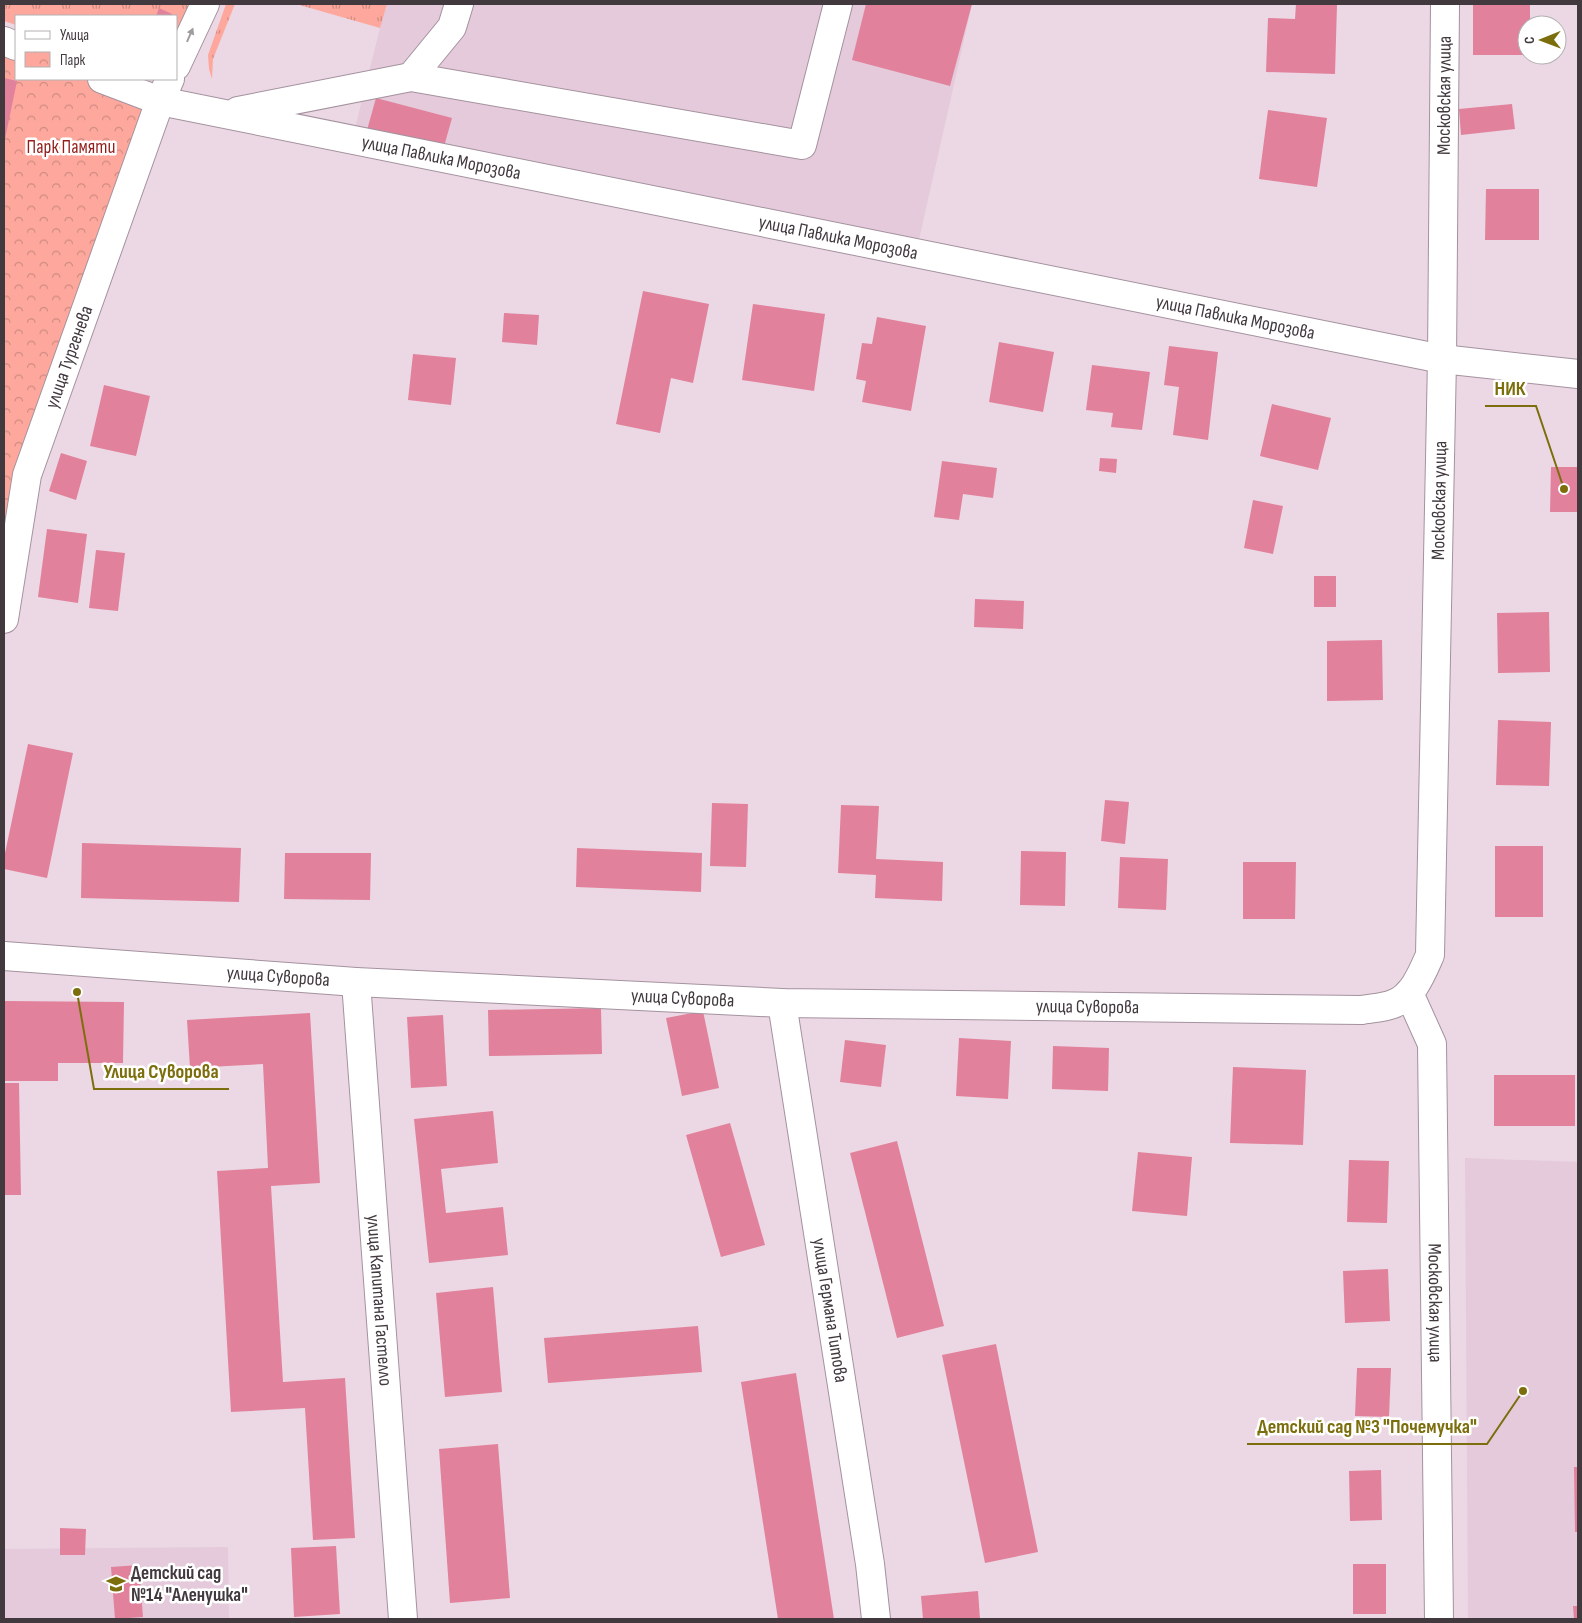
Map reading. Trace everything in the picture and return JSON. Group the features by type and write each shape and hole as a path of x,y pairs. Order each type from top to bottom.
{"street":[{"path":"178,62 205,4"},
{"path":"411,77 452,27 459,4"},
{"path":"224,114 411,77 802,145 838,4"},
{"name":"Московская улица","path":"1362,1010 1394,1004 1409,993 1420,978 1430,955 1442,359 1446,4"},
{"name":"улица Павлика Морозова","path":"108,80 165,90 224,114 1442,359 1578,374"},
{"name":"улица Тургенева","path":"4,619 27,475 165,90"},
{"name":"улица Суворова","path":"4,956 356,982 782,1003 1362,1010"},
{"name":"улица Капитана Гастелло","path":"356,982 403,1619"},
{"name":"Московская улица","path":"1409,993 1432,1044 1439,1619"},
{"name":"улица Германа Титова","path":"782,1003 870,1564 876,1619"}],"shaded area":[{"path":"322,4 972,4 916,253 352,140 380,28"},
{"path":"1465,1158 1578,1162 1578,1619 1468,1619"},
{"name":"Детский сад №14 \"Аленушка\"","path":"228,1547 229,1619 4,1619 4,1549"}],"green space":[{"path":"4,4 187,4 189,9 178,36 178,15 15,15 15,25 4,21"},
{"path":"226,4 235,4 213,59 212,79 208,55"},
{"path":"296,4 387,4 380,28"},
{"name":"Парк Памяти","path":"4,41 15,46 15,80 105,80 160,101 27,475 4,619"}],"building":[{"path":"866,4 972,4 950,86 852,60"},
{"path":"1296,4 1337,5 1335,74 1266,72 1268,18 1295,19"},
{"path":"1473,4 1530,4 1530,15 1517,15 1517,55 1473,55"},
{"path":"159,8 172,14 172,15 156,15"},
{"path":"4,78 17,81 5,139 4,138"},
{"path":"376,98 452,118 443,150 367,130"},
{"path":"1512,104 1515,129 1461,135 1459,109"},
{"path":"1268,110 1327,118 1317,187 1259,179"},
{"path":"1486,189 1539,189 1539,240 1485,240"},
{"path":"643,291 709,304 693,383 671,378 660,433 616,424"},
{"path":"753,304 825,314 814,391 742,380"},
{"path":"504,313 539,315 537,345 502,342"},
{"path":"877,317 926,326 911,411 862,402 866,381 856,379 862,343 872,344"},
{"path":"999,342 1054,352 1043,412 989,402"},
{"path":"1169,346 1218,352 1208,440 1173,435 1179,387 1164,385"},
{"path":"413,354 456,358 451,405 408,400"},
{"path":"1092,365 1150,372 1142,430 1111,427 1113,413 1086,410"},
{"path":"104,385 150,396 136,456 90,446"},
{"path":"1272,404 1331,418 1318,470 1260,456"},
{"path":"61,453 87,461 76,500 49,491"},
{"path":"1100,458 1117,459 1116,473 1099,471"},
{"path":"942,461 997,468 993,498 963,494 959,520 934,517"},
{"path":"1551,467 1578,467 1578,512 1550,512"},
{"path":"1253,500 1283,506 1273,554 1244,548"},
{"path":"47,529 87,534 78,603 38,597"},
{"path":"96,550 125,553 118,611 89,608"},
{"path":"1314,576 1336,576 1336,607 1314,607"},
{"path":"975,599 1024,601 1023,629 974,627"},
{"path":"1549,612 1550,672 1498,673 1497,613"},
{"path":"1382,640 1383,700 1327,701 1327,641"},
{"path":"1498,720 1551,722 1549,786 1496,785"},
{"path":"28,744 73,753 47,878 4,869 4,858"},
{"path":"1105,800 1129,802 1125,844 1101,841"},
{"path":"712,803 748,804 746,867 710,866"},
{"path":"841,805 879,806 876,859 943,862 942,901 875,898 876,875 838,873"},
{"path":"82,843 241,848 239,902 81,898"},
{"path":"1495,846 1543,846 1543,917 1495,917"},
{"path":"577,848 702,853 701,892 576,887"},
{"path":"1021,851 1066,852 1065,906 1020,905"},
{"path":"285,853 371,853 370,900 284,899"},
{"path":"1120,857 1168,859 1166,910 1118,908"},
{"path":"1243,862 1296,862 1295,919 1243,919"},
{"path":"4,1001 124,1002 123,1063 58,1063 58,1081 4,1081"},
{"path":"601,1008 602,1054 489,1056 488,1010"},
{"path":"703,1011 719,1088 682,1096 666,1018"},
{"path":"310,1013 320,1183 271,1186 283,1382 345,1378 355,1538 313,1540 305,1408 231,1412 217,1171 268,1168 263,1064 190,1068 187,1020"},
{"path":"443,1015 447,1086 411,1088 407,1017"},
{"path":"959,1038 1011,1041 1008,1099 956,1096"},
{"path":"845,1040 886,1045 881,1087 840,1082"},
{"path":"1053,1046 1109,1048 1108,1091 1052,1089"},
{"path":"1233,1067 1306,1070 1303,1145 1230,1143"},
{"path":"1494,1075 1575,1075 1575,1126 1494,1126"},
{"path":"4,1083 19,1083 21,1195 4,1195"},
{"path":"493,1111 498,1163 441,1169 446,1213 503,1207 508,1255 429,1263 414,1119"},
{"path":"730,1123 765,1245 721,1257 686,1135"},
{"path":"897,1141 944,1326 897,1338 850,1153"},
{"path":"1138,1152 1192,1157 1187,1216 1132,1211"},
{"path":"1349,1160 1389,1161 1387,1223 1347,1222"},
{"path":"1388,1269 1390,1321 1345,1323 1343,1271"},
{"path":"493,1287 502,1392 445,1397 436,1293"},
{"path":"698,1326 702,1372 548,1383 544,1338"},
{"path":"996,1344 1038,1552 985,1563 942,1355"},
{"path":"1357,1368 1391,1368 1389,1417 1355,1416"},
{"path":"796,1373 834,1619 778,1619 741,1382"},
{"path":"498,1444 510,1598 450,1603 439,1449"},
{"path":"1574,1467 1578,1467 1578,1532 1575,1532"},
{"path":"1381,1470 1382,1520 1350,1521 1349,1471"},
{"path":"60,1528 86,1529 85,1555 60,1555"},
{"path":"336,1546 340,1614 294,1617 291,1548"},
{"path":"1353,1564 1386,1564 1386,1614 1353,1614"},
{"path":"139,1565 143,1617 115,1619 111,1567"},
{"path":"978,1591 980,1619 923,1619 921,1596"},
{"path":"1573,1606 1578,1606 1578,1619 1574,1619"}],"place":[{"name":"НИК","path":"1564,489"},
{"name":"Улица Суворова","path":"77,992"},
{"name":"Детский сад №3 \"Почемучка\"","path":"1523,1391"},
{"name":"Детский сад №14 \"Аленушка\"","path":"116,1584"}]}
